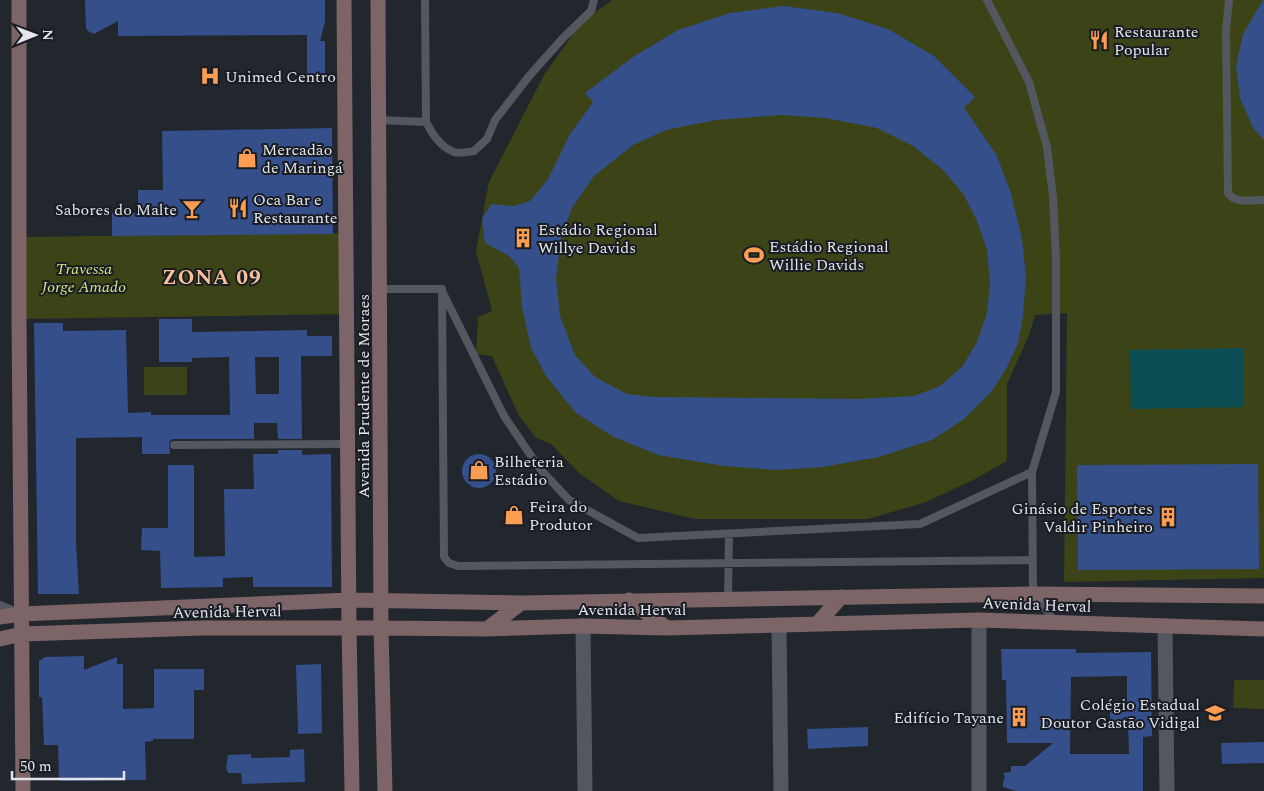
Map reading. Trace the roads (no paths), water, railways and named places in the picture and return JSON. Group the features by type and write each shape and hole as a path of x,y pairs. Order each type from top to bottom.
{"main road":[{"path":"19,0 19,328 23,791"},
{"name":"Avenida Prudente de Moraes","path":"344,0 352,791"},
{"name":"Avenida Prudente de Moraes","path":"378,0 381,628 385,791"},
{"name":"Avenida Herval","path":"0,617 21,614 180,606 349,600 521,603 1033,594 1264,596"},
{"path":"817,624 841,597"},
{"path":"629,600 667,628"},
{"path":"487,629 521,603"},
{"path":"180,606 202,628"},
{"name":"Avenida Herval","path":"0,639 22,634 202,628 487,629 583,626 667,628 979,620 1264,629"}],"street":[{"path":"979,620 979,791"},
{"path":"779,625 781,791"},
{"path":"583,626 585,791"},
{"path":"1165,626 1167,791"}],"lane":[{"path":"425,0 426,122 442,146 455,152 474,152 487,139 495,120 530,75 563,38 591,11 594,0"},
{"path":"987,0 1029,82 1047,148 1053,197 1056,259 1056,392 1032,472 1032,560 1033,594 1056,622"},
{"path":"1229,0 1226,49 1228,193 1230,198 1236,200 1264,200"},
{"path":"379,120 426,122"},
{"path":"380,289 442,290"},
{"path":"442,290 504,416 540,468 569,500 638,538 920,524 1032,472"},
{"path":"442,290 444,557 449,563 458,566 1032,560"},
{"path":"174,445 348,444"},
{"path":"728,599 729,534"},
{"path":"0,605 21,614"}],"water":[{"path":"1243,348 1244,407 1131,409 1130,350"}],"place":[{"name":"Restaurante Popular","path":"1099,40"},
{"name":"Unimed Centro","path":"210,76"},
{"name":"Mercadão de Maringá","path":"247,158"},
{"name":"Oca Bar e Restaurante","path":"238,208"},
{"name":"Sabores do Malte","path":"192,209"},
{"name":"Estádio Regional Willye Davids","path":"523,238"},
{"name":"Estádio Regional Willie Davids","path":"754,255"},
{"name":"Bilheteria Estádio","path":"479,470"},
{"name":"Feira do Produtor","path":"514,515"},
{"name":"Ginásio de Esportes Valdir Pinheiro","path":"1168,517"},
{"name":"Colégio Estadual Doutor Gastão Vidigal","path":"1215,713"},
{"name":"Edifício Tayane","path":"1019,717"}],"district":[{"name":"ZONA 09","path":"212,277"}],"park label":[{"name":"Travessa Jorge Amado","path":"84,277"}]}
